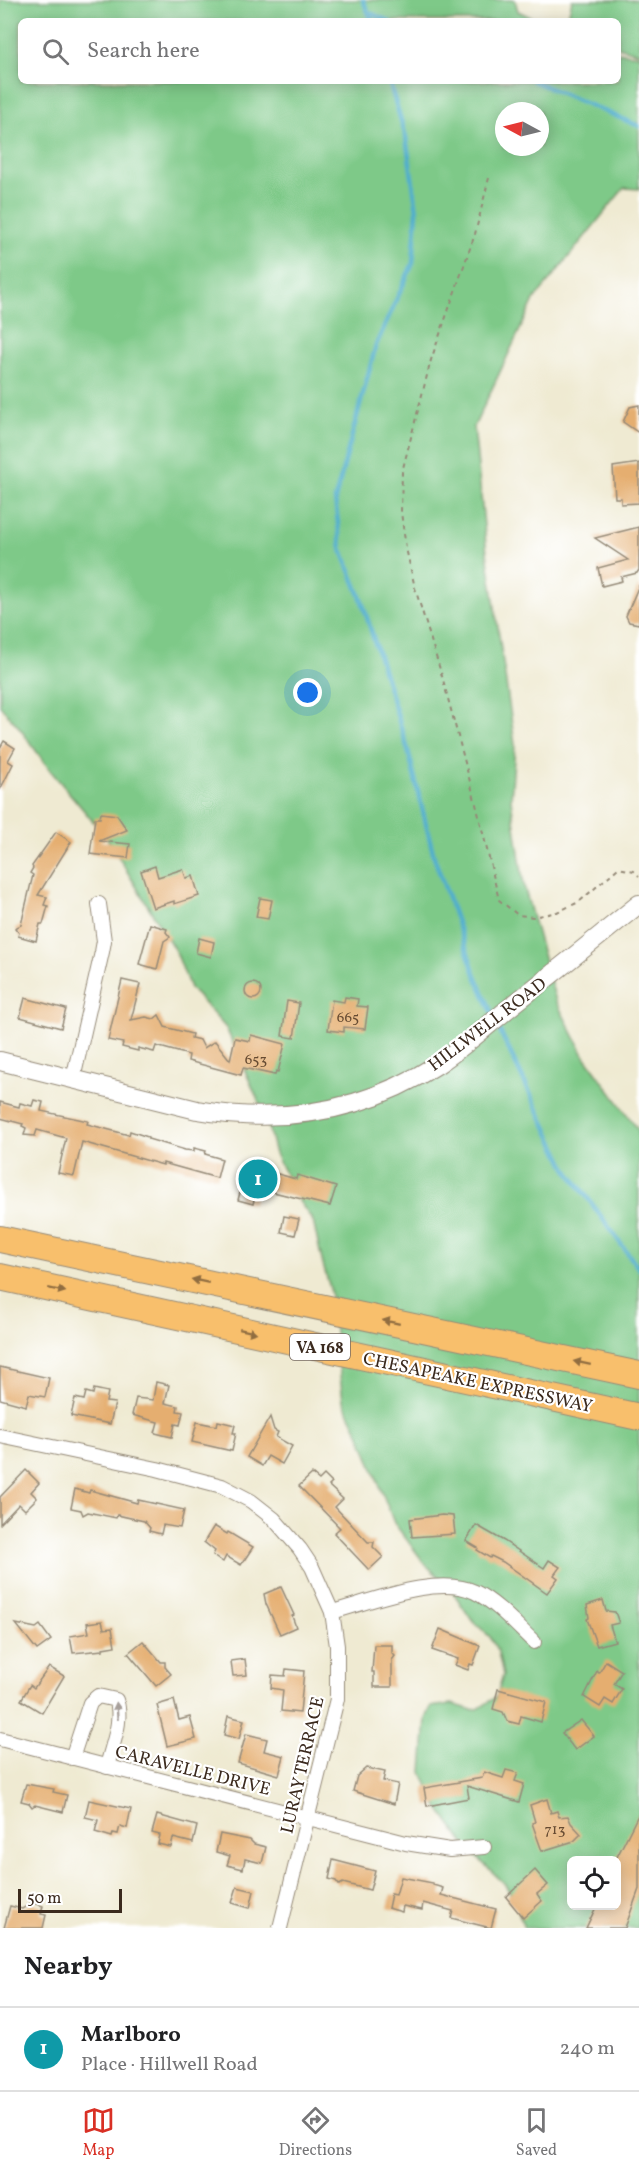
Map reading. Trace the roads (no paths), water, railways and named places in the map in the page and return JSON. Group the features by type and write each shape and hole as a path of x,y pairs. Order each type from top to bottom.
{"highway":[{"name":"VA 168","path":"0,1239 639,1375"},
{"name":"CHESAPEAKE EXPRESSWAY","path":"0,1277 639,1417"}],"street":[{"path":"72,1079 104,940 99,904"},
{"name":"HILLWELL ROAD","path":"0,1061 197,1110 230,1116 305,1114 358,1102 394,1089 452,1054 639,904"},
{"name":"LURAY TERRACE","path":"0,1436 204,1480 222,1486 251,1501 274,1519 300,1548 312,1567 332,1612 338,1665 337,1699 280,1928"},
{"path":"332,1612 418,1589 447,1585 474,1592 488,1600 534,1642"},
{"path":"72,1758 90,1702 98,1696 107,1697 116,1700 119,1708 107,1767"},
{"name":"CARAVELLE DRIVE","path":"0,1739 437,1850 484,1847"}],"waterway":[{"path":"363,0 371,18"},
{"path":"370,13 382,18"},
{"path":"390,84 406,137 417,211 413,263 376,345 335,499 341,548 361,598 408,750 434,857 474,971 493,1015"},
{"path":"540,84 639,126"},
{"path":"496,1023 566,1168 639,1269"}],"place":[{"name":"Marlboro","path":"258,1179"}]}
